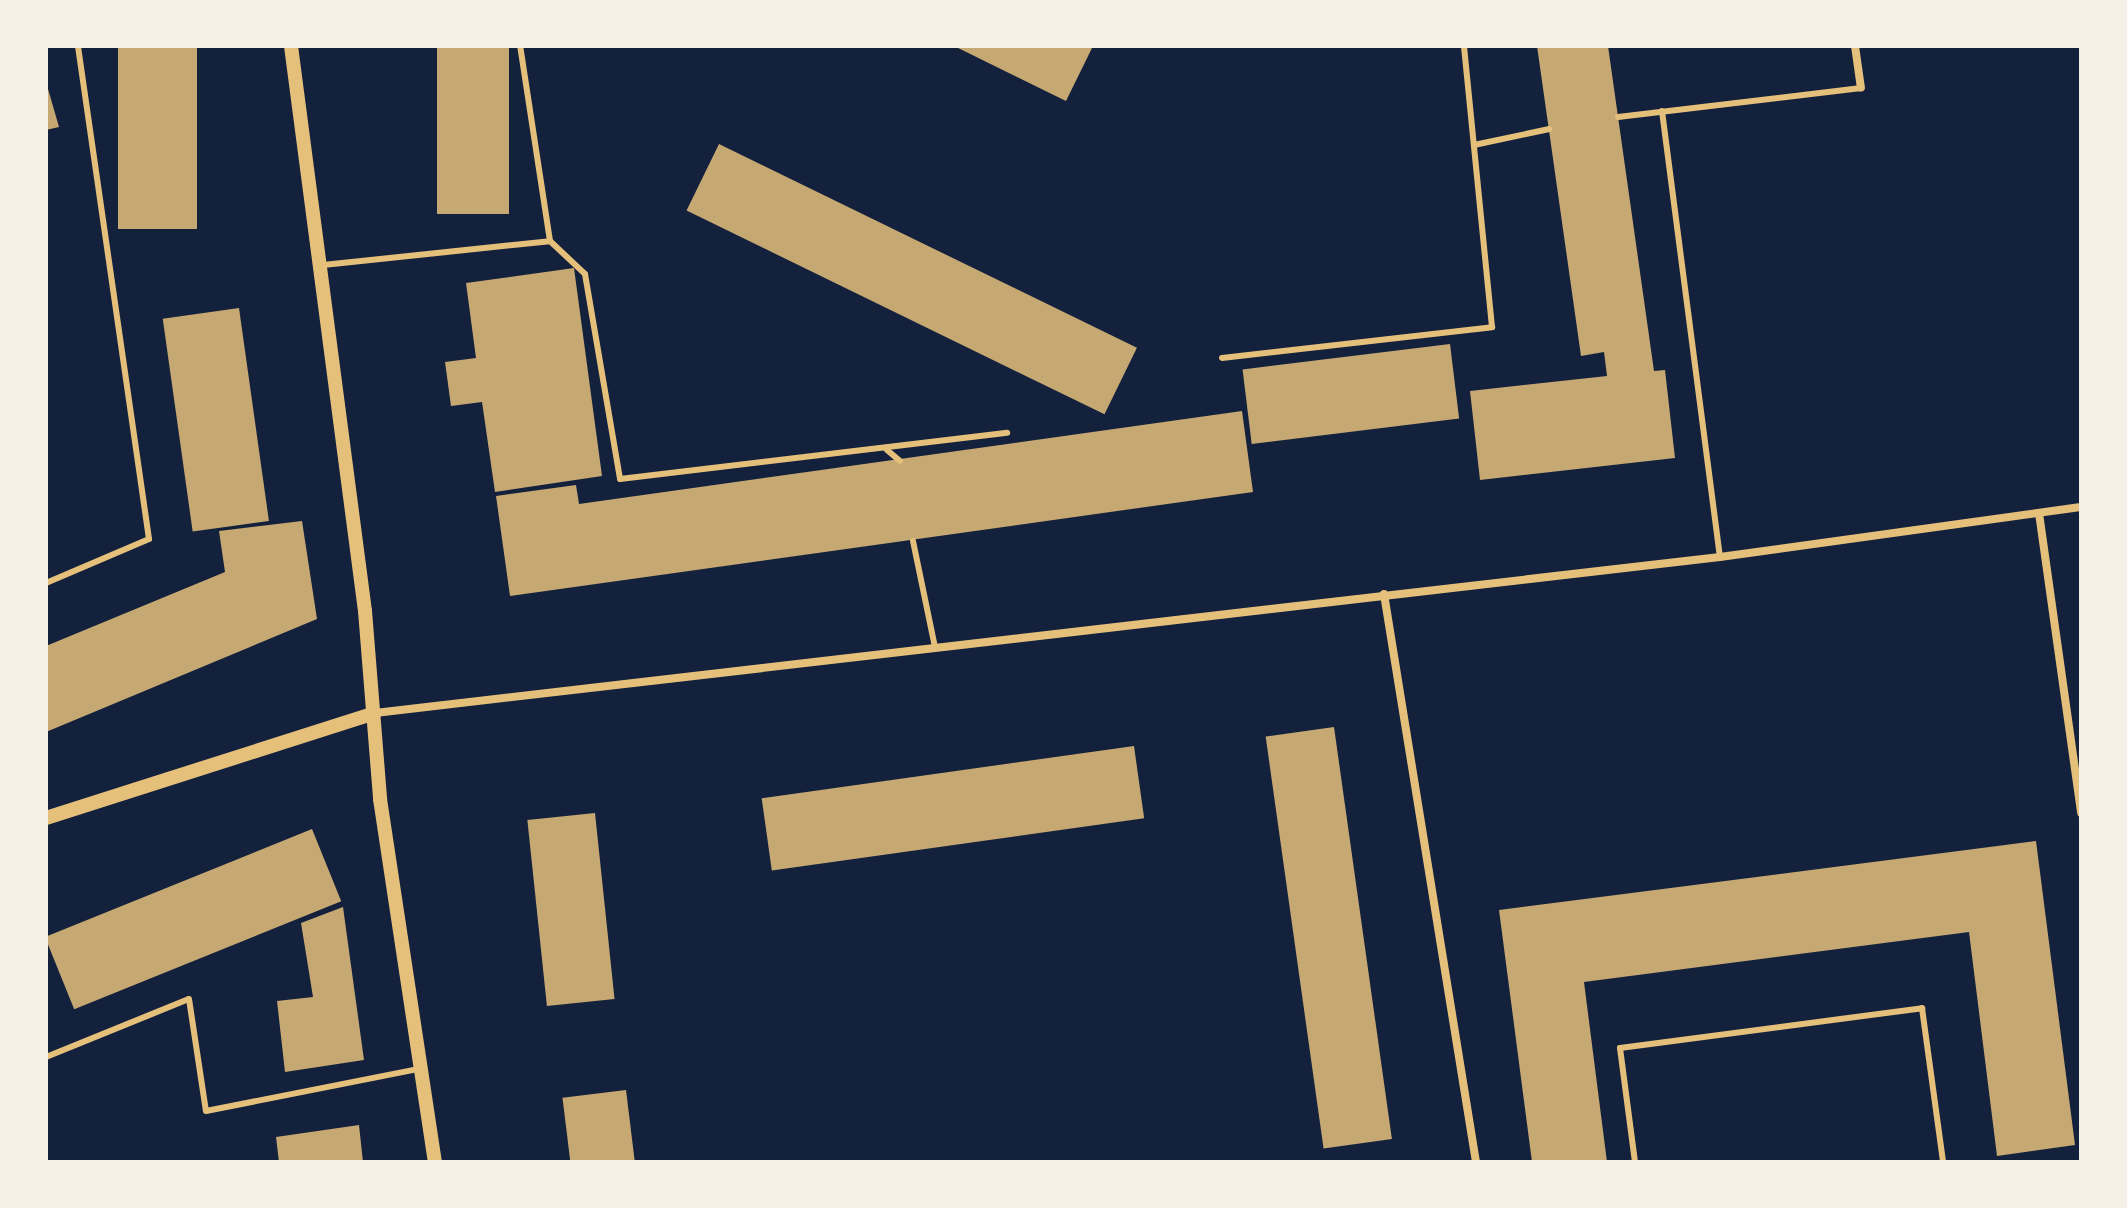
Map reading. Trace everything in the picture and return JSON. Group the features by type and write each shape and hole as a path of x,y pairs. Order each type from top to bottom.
{"street":[{"path":"291,46 323,265 375,713 380,799 435,1162"},
{"path":"1855,46 1861,88"},
{"path":"46,818 375,713 1720,557 2081,507"},
{"path":"2039,513 2081,813"},
{"path":"1384,594 1476,1162"}],"lane":[{"path":"46,583 149,539 78,46"},
{"path":"520,46 550,241 585,274 620,479 887,450 1007,433"},
{"path":"1222,358 1492,327 1464,46"},
{"path":"1618,117 1861,88"},
{"path":"1662,111 1720,557"},
{"path":"1474,145 1549,129"},
{"path":"323,265 550,241"},
{"path":"887,450 900,461"},
{"path":"913,541 935,647"},
{"path":"46,1057 189,999 206,1111 421,1069"},
{"path":"1635,1162 1620,1048 1922,1008 1943,1162"}],"building":[{"path":"118,46 197,46 197,229 118,229"},
{"path":"437,46 509,46 509,214 437,214"},
{"path":"954,46 1093,46 1066,101"},
{"path":"1537,46 1608,46 1654,371 1665,370 1675,458 1480,480 1470,391 1607,376 1604,352 1581,356"},
{"path":"46,82 59,127 46,130"},
{"path":"719,144 1137,348 1104,414 687,211"},
{"path":"574,268 602,476 495,492 482,402 451,406 445,362 476,358 466,283"},
{"path":"239,308 269,521 193,532 163,319"},
{"path":"1450,344 1459,418 1252,444 1243,369"},
{"path":"1242,411 1253,492 510,596 496,496 576,485 579,504"},
{"path":"302,521 317,619 46,732 46,646 225,572 219,531"},
{"path":"1334,727 1392,1139 1324,1149 1266,737"},
{"path":"1134,746 1144,818 772,871 762,798"},
{"path":"595,813 615,999 547,1006 527,820"},
{"path":"312,829 341,901 74,1009 46,936"},
{"path":"2036,841 2075,1145 1997,1156 1969,932 1584,982 1607,1162 1532,1162 1499,910"},
{"path":"343,907 364,1060 285,1072 277,1001 313,997 301,923"},
{"path":"626,1090 635,1162 570,1162 562,1098"},
{"path":"359,1125 363,1162 279,1162 276,1137"}]}
